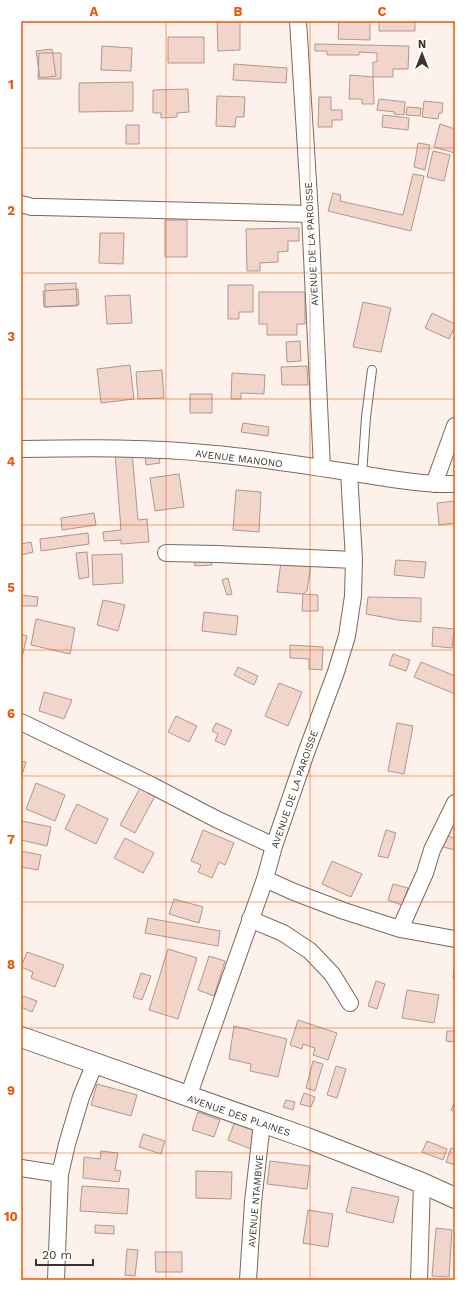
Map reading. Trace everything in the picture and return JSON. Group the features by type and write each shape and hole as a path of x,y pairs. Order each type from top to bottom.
{"street":[{"name":"AVENUE DE LA PAROISSE","path":"298,21 310,214 322,468"},
{"path":"21,204 32,207 310,214"},
{"path":"434,484 455,426"},
{"name":"AVENUE MANONO","path":"21,449 144,448 215,454 434,484 455,484"},
{"name":"AVENUE DE LA PAROISSE","path":"188,1097 306,753 348,636 353,596 356,473"},
{"path":"166,553 354,560"},
{"path":"21,722 151,785 216,819 274,846"},
{"path":"400,930 425,873 432,850 455,803"},
{"path":"264,879 344,911 400,930 455,939"},
{"path":"250,919 283,933 310,951 332,974 350,1003"},
{"name":"AVENUE DES PLAINES","path":"21,1037 307,1138 422,1183 455,1198"},
{"path":"56,1280 60,1174 80,1097 95,1063"},
{"name":"AVENUE NTAMBWE","path":"248,1280 253,1202 262,1123"},
{"path":"21,1168 60,1174"},
{"path":"419,1280 422,1183"}],"lane":[{"path":"356,473 366,417 372,370"}],"building":[{"path":"217,21 240,21 240,50 218,51"},
{"path":"339,21 370,21 370,40 338,39"},
{"path":"379,21 415,21 415,31 379,31"},
{"path":"168,37 204,37 204,63 168,63"},
{"path":"315,44 409,46 408,69 393,69 393,77 373,77 373,62 377,62 377,53 359,52 359,55 327,55 327,51 315,51"},
{"path":"102,46 132,48 131,71 101,70"},
{"path":"52,49 56,76 40,78 36,51"},
{"path":"39,53 61,53 61,79 38,79"},
{"path":"234,64 287,68 286,83 233,80"},
{"path":"350,75 373,77 374,104 362,104 362,99 349,99"},
{"path":"133,82 133,111 79,112 79,83"},
{"path":"188,89 189,112 177,113 177,117 161,118 161,113 153,113 153,90"},
{"path":"217,96 245,97 244,117 236,117 235,127 216,126"},
{"path":"319,97 331,97 331,110 342,110 342,120 332,120 332,127 318,127"},
{"path":"379,99 405,102 404,115 394,114 395,112 377,110"},
{"path":"424,101 443,103 442,113 439,113 438,119 422,117"},
{"path":"407,107 421,108 420,116 406,115"},
{"path":"383,115 409,118 408,130 382,127"},
{"path":"440,124 455,129 455,153 434,147"},
{"path":"126,125 139,125 139,144 126,144"},
{"path":"418,143 430,145 425,170 414,167"},
{"path":"433,151 450,155 444,181 427,177"},
{"path":"413,174 424,176 411,231 328,211 333,193 341,195 340,201 403,215"},
{"path":"165,220 187,220 187,257 165,257"},
{"path":"299,228 299,241 288,241 288,251 278,252 278,262 260,263 260,271 247,271 246,229"},
{"path":"100,233 124,233 123,264 99,263"},
{"path":"76,283 77,306 45,307 45,284"},
{"path":"228,285 253,285 253,312 239,312 239,319 228,319"},
{"path":"78,289 79,305 44,307 43,291"},
{"path":"259,292 305,292 305,324 297,324 297,335 267,335 267,324 259,324"},
{"path":"130,295 132,323 107,324 105,296"},
{"path":"363,302 391,308 381,352 353,347"},
{"path":"432,313 455,324 449,339 425,328"},
{"path":"300,341 301,361 287,362 286,342"},
{"path":"130,365 134,399 101,403 97,369"},
{"path":"307,366 308,385 282,385 281,367"},
{"path":"162,370 164,398 138,399 136,372"},
{"path":"232,373 265,375 264,394 241,393 241,399 231,399"},
{"path":"190,394 212,394 212,413 190,413"},
{"path":"243,423 269,427 268,436 241,432"},
{"path":"132,452 138,520 147,519 149,542 121,544 121,540 104,541 103,532 121,530 115,453"},
{"path":"158,454 160,463 146,465 145,456"},
{"path":"179,474 184,507 155,511 150,478"},
{"path":"236,490 261,492 259,532 233,530"},
{"path":"455,501 455,523 439,525 437,503"},
{"path":"94,513 96,525 62,530 61,518"},
{"path":"88,533 89,544 41,551 40,539"},
{"path":"31,542 33,552 21,555 21,544"},
{"path":"87,552 89,577 79,579 76,553"},
{"path":"122,554 123,583 93,585 92,555"},
{"path":"194,555 212,555 212,565 195,566"},
{"path":"396,560 426,562 424,578 394,575"},
{"path":"281,562 311,564 307,591 303,594 277,592"},
{"path":"228,578 232,594 227,595 222,580"},
{"path":"303,594 318,595 318,611 302,611"},
{"path":"21,595 38,597 37,606 21,606"},
{"path":"368,597 421,598 421,622 398,620 366,614"},
{"path":"103,600 125,605 118,631 97,625"},
{"path":"204,612 238,616 236,635 202,631"},
{"path":"36,619 75,628 70,654 31,645"},
{"path":"433,627 454,629 452,648 432,646"},
{"path":"21,634 27,636 21,662"},
{"path":"290,645 323,647 322,670 309,669 309,659 290,658"},
{"path":"393,654 410,660 406,671 389,665"},
{"path":"421,662 455,676 455,694 414,677"},
{"path":"238,667 258,676 254,685 234,675"},
{"path":"279,683 302,692 288,726 265,716"},
{"path":"44,692 72,700 64,719 39,711"},
{"path":"176,716 197,726 189,742 168,732"},
{"path":"216,723 232,730 225,745 215,741 218,734 212,731"},
{"path":"397,723 413,726 404,774 388,771"},
{"path":"21,761 26,762 21,778"},
{"path":"36,783 65,795 55,821 26,809"},
{"path":"140,788 155,796 135,833 120,825"},
{"path":"77,804 108,819 96,844 65,829"},
{"path":"22,821 51,827 47,846 21,840"},
{"path":"203,830 234,843 225,865 219,862 212,878 198,872 201,865 191,861"},
{"path":"386,830 396,833 388,858 378,856"},
{"path":"442,835 455,838 455,850 439,846"},
{"path":"125,838 154,853 143,873 114,858"},
{"path":"21,851 41,855 38,870 21,867"},
{"path":"332,861 362,874 351,897 322,884"},
{"path":"393,884 408,888 402,905 388,900"},
{"path":"174,899 203,907 199,923 169,914"},
{"path":"148,918 220,931 218,946 145,933"},
{"path":"168,949 197,958 178,1019 149,1010"},
{"path":"27,952 64,965 55,987 31,978 33,972 21,967"},
{"path":"209,956 225,961 214,996 198,990"},
{"path":"455,964 455,979 453,978"},
{"path":"141,973 151,976 142,1000 133,997"},
{"path":"376,981 385,984 377,1009 368,1006"},
{"path":"407,990 439,995 434,1023 402,1018"},
{"path":"23,996 37,1001 32,1012 21,1007"},
{"path":"298,1020 337,1033 328,1060 313,1055 315,1048 303,1044 302,1049 290,1045"},
{"path":"234,1026 287,1039 278,1077 250,1071 251,1064 229,1059"},
{"path":"447,1031 455,1031 455,1042 446,1041"},
{"path":"313,1061 323,1064 315,1091 306,1088"},
{"path":"336,1066 346,1069 337,1098 327,1095"},
{"path":"97,1084 137,1095 131,1116 91,1105"},
{"path":"304,1093 315,1097 311,1107 300,1104"},
{"path":"286,1100 295,1102 293,1110 283,1107"},
{"path":"455,1101 455,1112 451,1110"},
{"path":"198,1112 220,1120 214,1137 192,1130"},
{"path":"235,1121 258,1130 251,1149 228,1140"},
{"path":"143,1134 165,1141 161,1154 139,1147"},
{"path":"427,1141 447,1149 443,1160 422,1152"},
{"path":"451,1148 455,1149 455,1165 446,1162"},
{"path":"101,1151 118,1153 115,1170 121,1171 119,1182 83,1178 84,1157 100,1159"},
{"path":"270,1161 310,1166 307,1189 267,1184"},
{"path":"196,1171 232,1172 231,1199 196,1198"},
{"path":"82,1186 129,1189 127,1214 80,1211"},
{"path":"352,1187 399,1197 393,1223 346,1212"},
{"path":"308,1210 333,1214 328,1247 303,1243"},
{"path":"95,1225 114,1226 114,1234 95,1233"},
{"path":"436,1228 452,1230 449,1277 432,1276"},
{"path":"127,1249 138,1250 135,1276 125,1275"},
{"path":"155,1252 182,1252 182,1272 156,1272"}]}
